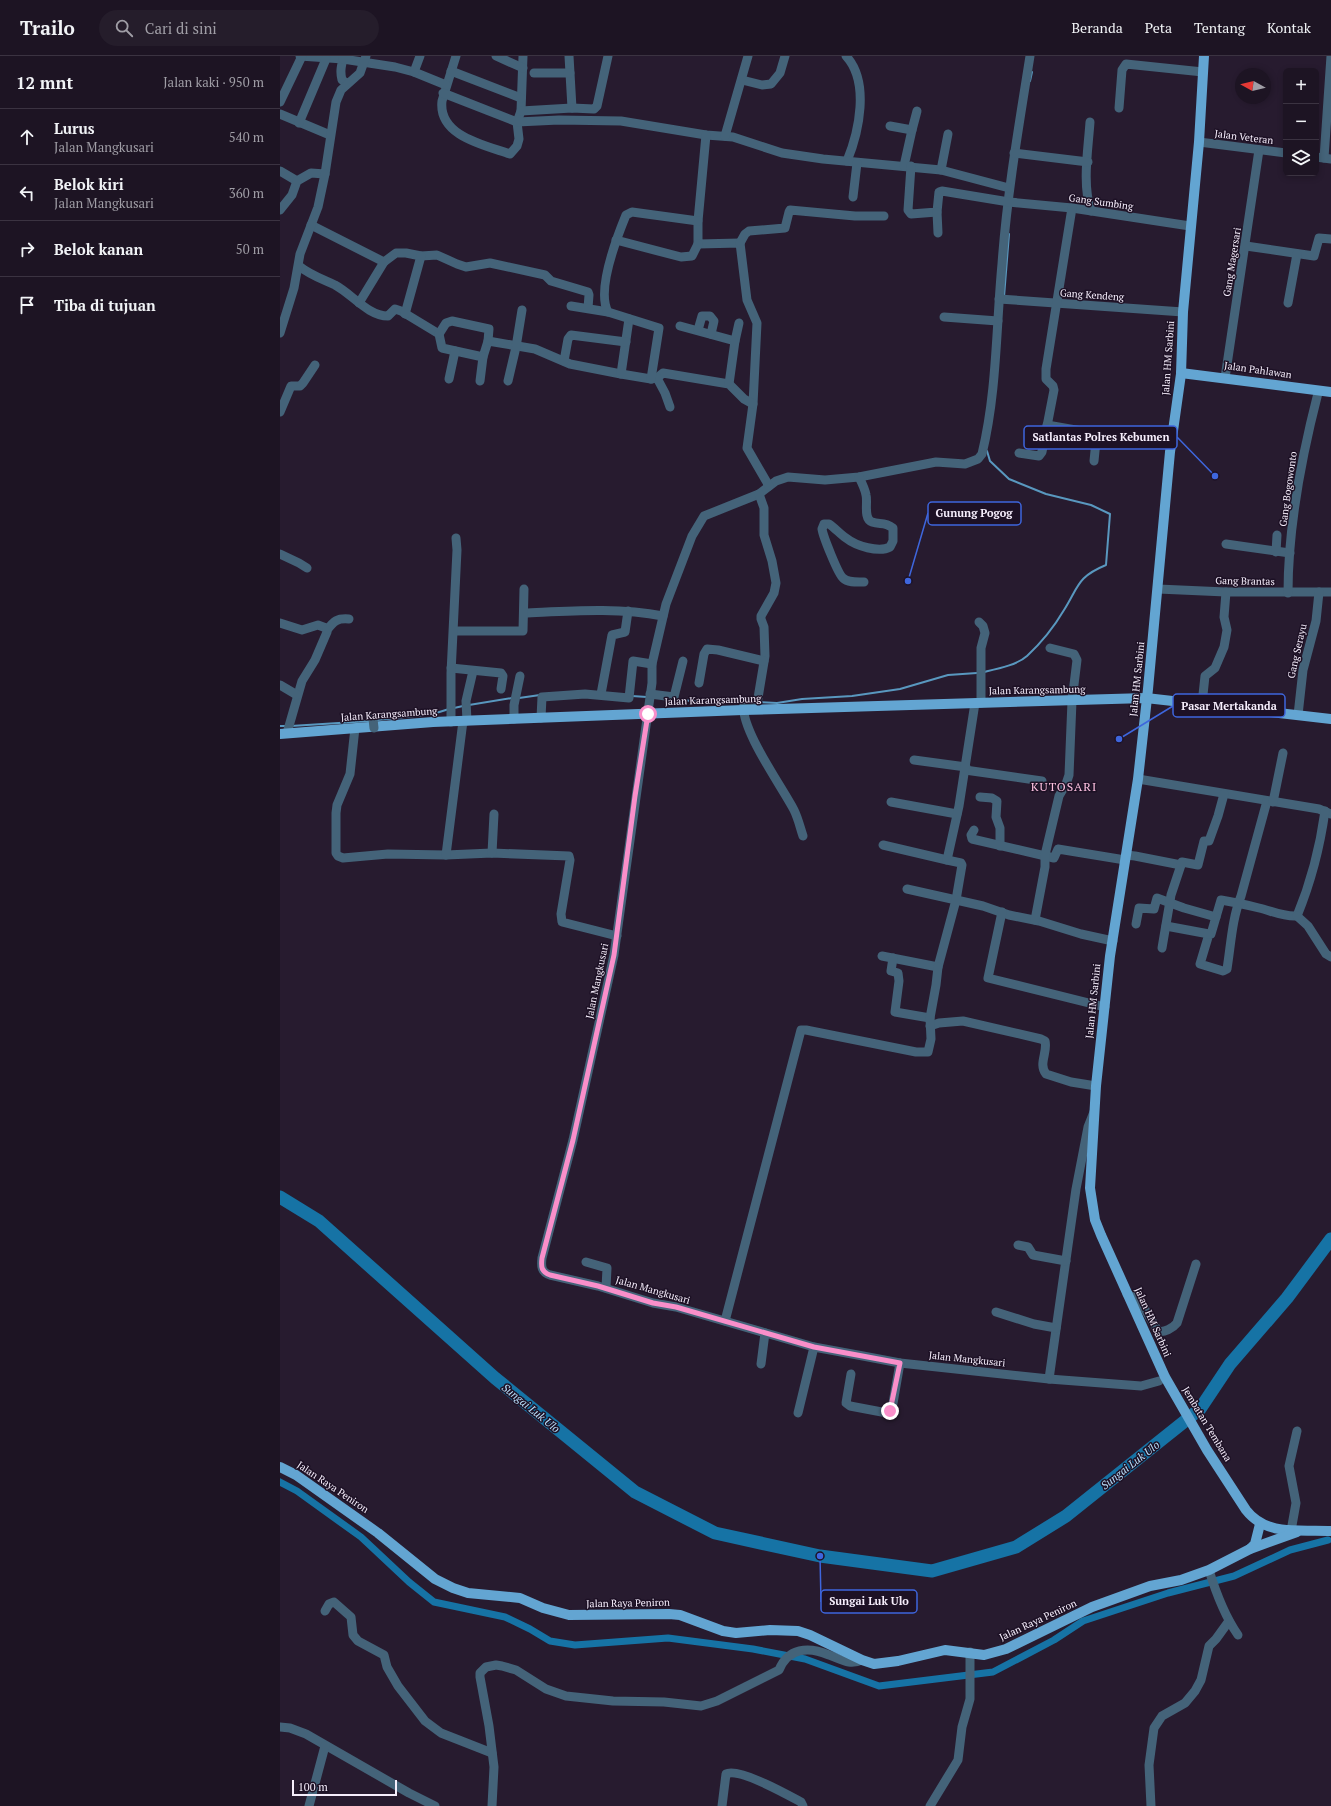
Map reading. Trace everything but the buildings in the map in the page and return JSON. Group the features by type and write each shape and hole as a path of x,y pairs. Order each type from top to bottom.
{"main road":[{"name":"Jalan HM Sarbini","path":"1169,1384 1127,1294 1095,1220 1090,1188 1096,1086 1113,941 1138,779 1172,438 1181,373 1183,312 1199,142 1204,56"},
{"name":"Jalan Pahlawan","path":"1181,373 1331,392"},
{"name":"Jalan Karangsambung","path":"285,733 355,728 451,713 465,718 514,719 743,710 1146,698 1331,719"},
{"name":"Jembatan Tembana","path":"1169,1384 1224,1476 1249,1514 1260,1524"},
{"name":"Jalan Raya Peniron","path":"280,1467 296,1475 378,1533 435,1579 468,1593 520,1598 543,1608 569,1615 668,1614 680,1615 723,1631 736,1633 770,1630 798,1631 874,1664 945,1650 984,1655 1006,1650 1092,1607 1150,1586 1180,1580 1209,1570 1250,1549 1302,1530"},
{"path":"1250,1549 1255,1544 1260,1524 1291,1531 1331,1531"}],"street":[{"path":"280,102 284,84 301,56 326,59 365,59 414,72 444,89 517,122 559,120 621,121 706,135 725,136 754,143 782,153 857,163 908,166 941,170 1009,188"},
{"path":"414,72 420,56"},
{"path":"456,56 444,89 441,108 445,121 467,138 510,154 517,146 519,139 517,122 521,111 523,56"},
{"path":"496,56 523,68"},
{"path":"569,56 572,108"},
{"path":"521,111 572,108 594,109 597,106 608,56"},
{"path":"725,136 748,56"},
{"path":"742,80 762,85 771,84 780,73 785,56"},
{"path":"846,56 854,67 857,76 860,102 858,122 846,161"},
{"path":"944,317 998,322 1002,299 1005,224 1013,202 1009,188 1030,56"},
{"path":"1324,158 1331,56"},
{"path":"299,122 326,59"},
{"path":"343,59 341,76 342,80 347,83"},
{"path":"280,333 294,288 300,254 319,202 325,174 336,102 341,90 347,83 357,77 365,59"},
{"path":"1119,108 1122,70 1126,64 1203,72"},
{"path":"451,71 521,98"},
{"path":"534,73 570,73"},
{"path":"918,111 912,130 908,166 909,212 911,214 937,212 938,233"},
{"path":"280,114 330,135"},
{"path":"1090,122 1086,187 1087,199 1091,211"},
{"path":"890,126 912,130"},
{"path":"941,170 948,134"},
{"path":"616,240 681,257 692,256 698,244 698,221 706,135"},
{"name":"Jalan Veteran","path":"1199,142 1283,153"},
{"name":"Gang Magersari","path":"1226,378 1259,150"},
{"path":"1014,153 1088,162"},
{"path":"853,197 857,163"},
{"path":"280,171 297,181"},
{"path":"280,210 292,195 297,181 311,173 325,174"},
{"name":"Gang Sumbing","path":"937,212 941,191 1013,202 1072,208 1190,226"},
{"path":"1019,453 1037,456 1041,454 1054,390 1051,383 1046,379 1046,369 1072,208"},
{"path":"769,486 748,451 754,389 756,323 747,300 740,243 745,234 749,231 785,228 788,212 790,210 855,216 884,216"},
{"path":"608,312 605,298 612,251 626,215 632,212 698,221"},
{"path":"310,225 384,262"},
{"path":"1246,246 1314,256 1319,238 1331,239"},
{"path":"698,244 740,243"},
{"path":"359,303 384,262 396,253 406,253 421,256 437,255 466,267 490,263 545,275 551,281 588,292 588,308"},
{"path":"1288,304 1297,254"},
{"path":"406,314 421,256"},
{"path":"299,266 313,276 335,285 359,303 385,316 388,316 395,309 439,334"},
{"name":"Gang Kendeng","path":"1002,299 1183,312"},
{"path":"571,306 608,312 659,328 654,379 665,393 670,407"},
{"path":"508,381 516,347 522,310"},
{"path":"698,330 702,316 710,316 714,321 711,334"},
{"path":"621,374 629,319"},
{"path":"480,381 489,329 452,321 446,323 439,334 442,348 483,357"},
{"name":"Jalan Mangkusari","path":"998,322 991,408 982,454 978,459 965,464 936,462 859,477 825,480 788,477 776,481 759,494 704,516 692,536 671,590 663,616 652,664 652,683 631,824 617,936 595,1044 542,1263 543,1271 550,1275 606,1288 653,1303 676,1307 814,1347 900,1363 1049,1379 1140,1386 1159,1382"},
{"path":"739,323 735,341 732,386 744,399 753,404"},
{"path":"680,326 735,341"},
{"path":"564,361 568,339 571,335 626,342"},
{"path":"488,341 516,347 535,349 576,366 654,379 663,373 754,389"},
{"path":"449,379 455,351"},
{"path":"280,412 291,386 300,386 315,365"},
{"name":"Gang Bogowonto","path":"1288,593 1290,553 1305,446 1318,393 1320,391"},
{"path":"1047,426 1093,434 1097,431 1172,438"},
{"path":"1094,461 1097,431"},
{"path":"859,477 867,496 867,516 869,520 872,522 882,522 893,528 893,541 890,547 880,550 857,544 848,540 829,524 824,524 822,529 837,570 842,578 851,582 864,582"},
{"path":"759,494 764,508 764,535 772,561 776,583 774,593 761,616 764,627 764,661 758,701 755,706 744,704 743,710 747,727 794,811 803,836"},
{"path":"1276,552 1277,536"},
{"path":"451,713 451,668 454,631 456,538"},
{"path":"1226,544 1290,553"},
{"path":"280,554 300,562 307,568"},
{"name":"Gang Brantas","path":"1158,589 1226,592 1331,592"},
{"path":"454,631 521,632 524,630 524,590"},
{"path":"1202,704 1205,676 1215,668 1224,648 1227,630 1224,617 1226,592"},
{"name":"Gang Serayu","path":"1298,715 1303,670 1316,621 1319,592"},
{"path":"601,694 612,635 625,632 628,610"},
{"path":"524,613 628,610 663,616"},
{"path":"285,733 302,681 315,660 327,630 334,620 341,618 349,619"},
{"path":"947,860 978,703 982,668 981,648 985,633 983,626 979,622"},
{"path":"280,623 302,630 318,625 327,630"},
{"path":"1035,920 1045,867 1045,855 1059,796 1069,775 1072,701 1077,660 1074,654 1050,648"},
{"path":"699,683 703,659 707,649 718,650 764,661"},
{"path":"541,718 541,698 566,692 601,694 629,698 633,661 652,664"},
{"path":"650,697 674,697 683,661"},
{"path":"451,668 502,674 500,689"},
{"path":"446,855 466,701 473,671"},
{"path":"514,719 514,705 520,676"},
{"path":"280,685 298,695"},
{"path":"355,728 350,774 337,805 336,853 338,856 343,858 388,854 446,855 492,853 569,856 570,860 561,914 562,922 617,936"},
{"path":"1283,753 1270,801 1238,903 1232,930 1231,947 1225,970 1200,964 1208,934 1211,934 1221,900 1238,903 1278,914 1297,916 1308,926 1326,954 1331,957"},
{"path":"914,760 1042,781"},
{"path":"1138,779 1319,809 1328,813 1310,881 1297,916"},
{"path":"1162,948 1169,903 1182,862 1198,865 1204,841 1209,841 1224,794"},
{"path":"980,797 992,798 997,801 996,817 1000,828 1000,846"},
{"path":"891,802 957,814"},
{"path":"492,853 494,814"},
{"path":"974,830 971,835 972,839 1054,858 1058,849 1125,858 1135,856 1181,865"},
{"path":"725,1321 801,1030 888,1047 926,1052 929,1051 930,1022 938,967 956,900 962,864 883,845"},
{"path":"907,889 1035,920 1086,936 1113,941"},
{"path":"1136,924 1139,908 1154,909 1157,898 1216,917"},
{"path":"1002,912 988,978 1105,1007"},
{"path":"1166,926 1208,934"},
{"path":"882,956 938,967"},
{"path":"893,958 892,971 898,973 899,980 895,1012 930,1022 939,1023 963,1021 1042,1039 1045,1041 1046,1047 1042,1067 1046,1074 1071,1082 1096,1086"},
{"path":"1049,1379 1085,1139 1090,1121 1095,1111"},
{"path":"1018,1245 1028,1247 1033,1255 1066,1261"},
{"path":"586,1262 607,1268 606,1288"},
{"path":"1127,1294 1138,1298 1158,1331 1165,1331 1174,1326 1177,1322 1196,1264"},
{"path":"996,1312 1034,1324 1056,1328"},
{"path":"761,1364 765,1333"},
{"path":"798,1413 814,1347"},
{"path":"851,1374 846,1402 848,1405 888,1412 892,1408 900,1363"},
{"path":"1291,1531 1296,1503 1289,1466 1297,1431"},
{"path":"1209,1570 1215,1591 1229,1621 1238,1635"},
{"path":"325,1611 329,1604 334,1602 351,1617 353,1635 358,1641 384,1655 387,1667 398,1686 421,1717 431,1727 441,1733 492,1753"},
{"path":"1151,1806 1149,1765 1154,1728 1162,1716 1184,1702 1195,1691 1201,1680 1209,1646 1229,1621"},
{"path":"492,1806 494,1767 489,1726 480,1677 482,1670 492,1666 502,1666 516,1670 546,1689 566,1696 613,1701 664,1702 701,1706 718,1701 769,1676 779,1670 782,1662 792,1653 808,1650 828,1654 848,1662 855,1663 862,1660"},
{"path":"930,1806 958,1760 962,1727 968,1709 971,1688 970,1652"},
{"path":"280,1727 290,1728 306,1734 408,1793 435,1806"},
{"path":"309,1806 325,1746"},
{"path":"722,1806 726,1774 729,1772 747,1776 772,1786 801,1802 803,1806"}],"waterway":[{"path":"1030,81 1032,72"},
{"path":"1004,297 1009,234"},
{"path":"984,672 1012,664 1027,656 1052,629 1076,588 1084,578 1096,569 1106,565 1110,514 1091,505 1046,494 1009,479 990,461 987,451"},
{"path":"759,702 777,703 802,699 852,696 900,689 948,675 977,673"},
{"path":"519,698 540,695"},
{"path":"632,696 647,697"},
{"path":"469,705 512,698"},
{"path":"675,700 741,702"},
{"path":"454,708 463,706"},
{"path":"377,720 433,714 449,709"},
{"path":"291,726 370,721"},
{"path":"280,726 287,726"},
{"name":"Sungai Luk Ulo","path":"280,1197 319,1221 495,1378 635,1492 715,1533 820,1556 932,1571 1016,1547 1066,1516 1200,1409 1230,1364 1287,1298 1331,1239"},
{"path":"280,1482 297,1491 361,1537 409,1582 434,1602 505,1617 550,1641 575,1645 668,1638 753,1649 805,1659 879,1686 993,1672 1054,1640 1083,1621 1168,1593 1234,1576 1290,1550 1328,1540"}],"place":[{"name":"Satlantas Polres Kebumen","path":"1215,476"},
{"name":"Gunung Pogog","path":"908,581"},
{"name":"Pasar Mertakanda","path":"1119,739"},
{"name":"Sungai Luk Ulo","path":"820,1556"}],"district":[{"name":"KUTOSARI","path":"1064,786"}],"route":[{"path":"648,714 635,796 614,955 573,1140 542,1258 543,1271 546,1274 616,1290 653,1303 676,1307 712,1319 725,1321 814,1347 900,1363 892,1408 890,1411"}]}
